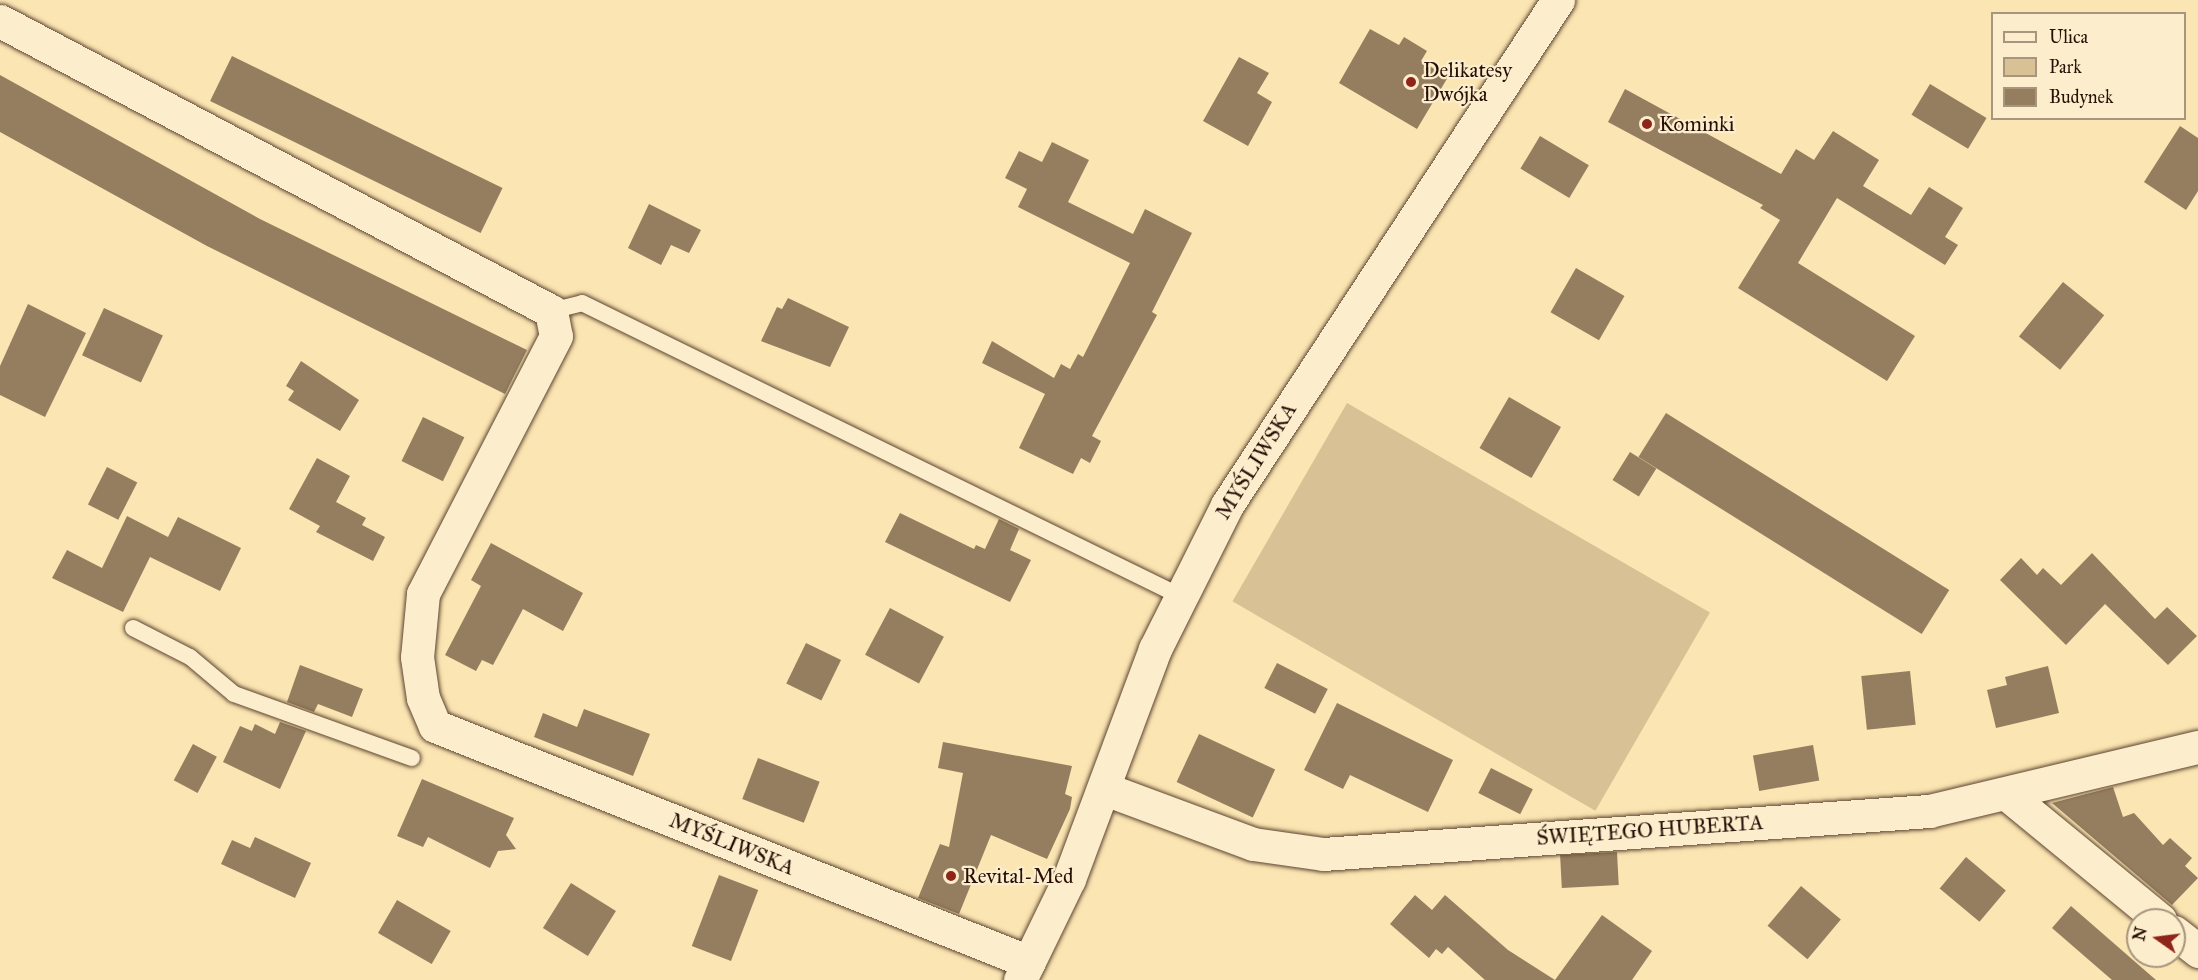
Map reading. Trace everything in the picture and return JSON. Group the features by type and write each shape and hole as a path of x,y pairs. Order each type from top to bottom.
{"street":[{"name":"MYŚLIWSKA","path":"551,311 556,336 423,594 417,657 423,698 435,726 1024,971 1105,789 1155,649 1227,505 1558,0"},
{"path":"0,21 551,311"},
{"name":"ŚWIĘTEGO HUBERTA","path":"1105,789 1253,844 1323,854 1929,811 2008,795 2198,747"},
{"path":"2008,795 2145,908"},
{"path":"2186,942 2198,951"}],"lane":[{"path":"551,311 582,303 1180,596"},
{"path":"133,628 190,657 234,694 412,758"}],"green space":[{"path":"1347,403 1710,612 1595,811 1232,601"}],"building":[{"path":"1370,29 1399,45 1404,37 1427,51 1421,61 1448,77 1417,129 1339,83"},
{"path":"232,56 503,188 481,233 210,101"},
{"path":"1239,57 1269,73 1257,93 1272,102 1248,146 1203,121"},
{"path":"0,75 260,219 527,350 505,394 207,246 0,132"},
{"path":"1930,84 1987,118 1968,149 1911,115"},
{"path":"1625,89 1781,174 1796,149 1814,160 1833,131 1879,160 1863,186 1911,215 1929,187 1963,208 1945,237 1958,245 1945,265 1837,198 1798,263 1915,336 1887,381 1738,288 1780,220 1760,208 1763,205 1608,122"},
{"path":"2180,126 2198,138 2198,191 2186,210 2144,182"},
{"path":"1540,136 1589,165 1569,198 1520,169"},
{"path":"1052,142 1089,160 1068,202 1133,234 1145,209 1192,233 1152,312 1157,315 1092,436 1101,441 1090,463 1081,458 1073,474 1019,448 1045,394 982,363 992,341 1054,378 1061,364 1070,369 1078,354 1083,357 1130,263 1018,207 1027,189 1005,178 1019,151 1042,162"},
{"path":"649,204 701,230 689,253 671,245 661,265 628,248"},
{"path":"1576,268 1624,296 1599,340 1550,312"},
{"path":"2063,282 2104,315 2060,370 2019,336"},
{"path":"788,298 849,327 830,367 761,341 777,307 782,309"},
{"path":"28,304 86,333 45,417 0,395 0,366"},
{"path":"104,308 163,335 141,383 82,355"},
{"path":"301,361 359,400 340,431 288,400 294,391 286,386"},
{"path":"1509,397 1561,427 1531,478 1480,448"},
{"path":"1666,413 1949,590 1922,634 1638,457"},
{"path":"423,417 464,437 443,481 402,461"},
{"path":"1630,452 1656,468 1639,496 1613,480"},
{"path":"317,458 350,476 336,502 366,518 362,525 385,537 373,561 316,532 320,526 289,509"},
{"path":"107,467 137,482 118,520 88,504"},
{"path":"900,513 974,549 976,545 985,549 999,519 1019,529 1010,550 1031,560 1010,602 885,542"},
{"path":"127,516 168,537 178,517 241,548 220,591 150,557 123,612 52,578 67,550 102,568"},
{"path":"491,543 583,593 563,631 523,609 493,665 482,660 476,671 445,655 481,586 471,580"},
{"path":"2092,553 2155,619 2167,607 2197,636 2168,665 2105,604 2066,645 2000,580 2021,558 2037,575 2043,568 2061,585"},
{"path":"890,608 944,637 919,683 865,655"},
{"path":"806,643 841,660 821,701 786,683"},
{"path":"1277,663 1328,689 1315,714 1264,688"},
{"path":"300,665 363,689 352,717 318,704 314,712 287,702"},
{"path":"2048,666 2059,713 1996,728 1987,690 2007,685 2005,677"},
{"path":"1910,671 1916,725 1867,730 1861,676"},
{"path":"1337,703 1453,760 1428,812 1350,775 1343,789 1304,770"},
{"path":"584,709 650,734 633,776 534,737 543,713 577,727"},
{"path":"280,722 306,731 280,789 223,762 240,726 252,731 255,724 275,734"},
{"path":"1199,734 1275,769 1253,818 1177,782"},
{"path":"943,742 1072,766 1065,794 1072,797 1070,809 1047,859 991,835 959,914 918,898 940,844 949,847 963,773 938,768"},
{"path":"193,744 217,757 198,793 174,780"},
{"path":"1813,745 1819,780 1759,791 1753,756"},
{"path":"758,758 820,782 804,823 742,799"},
{"path":"1491,768 1533,789 1520,814 1478,793"},
{"path":"422,779 514,818 506,835 516,849 498,851 490,868 428,837 423,847 397,836"},
{"path":"2113,787 2123,817 2134,813 2163,845 2170,838 2192,858 2185,866 2198,878 2172,905 2052,803"},
{"path":"255,837 311,863 295,898 221,864 232,840 250,848"},
{"path":"1617,852 1619,885 1562,888 1560,855"},
{"path":"1966,857 2006,890 1979,922 1940,888"},
{"path":"719,875 758,890 731,961 692,946"},
{"path":"571,883 616,911 588,956 543,928"},
{"path":"1801,886 1841,919 1807,959 1768,926"},
{"path":"1415,895 1432,910 1445,895 1508,950 1555,980 1485,980 1448,947 1442,954 1436,949 1429,958 1390,924"},
{"path":"397,900 451,931 432,964 378,933"},
{"path":"2071,906 2126,954 2126,968 2142,968 2156,980 2112,980 2052,928"},
{"path":"1602,915 1652,951 1632,980 1555,980"}],"place":[{"name":"Delikatesy Dwójka","path":"1411,82"},
{"name":"Kominki","path":"1647,124"},
{"name":"Revital-Med","path":"951,876"}]}
